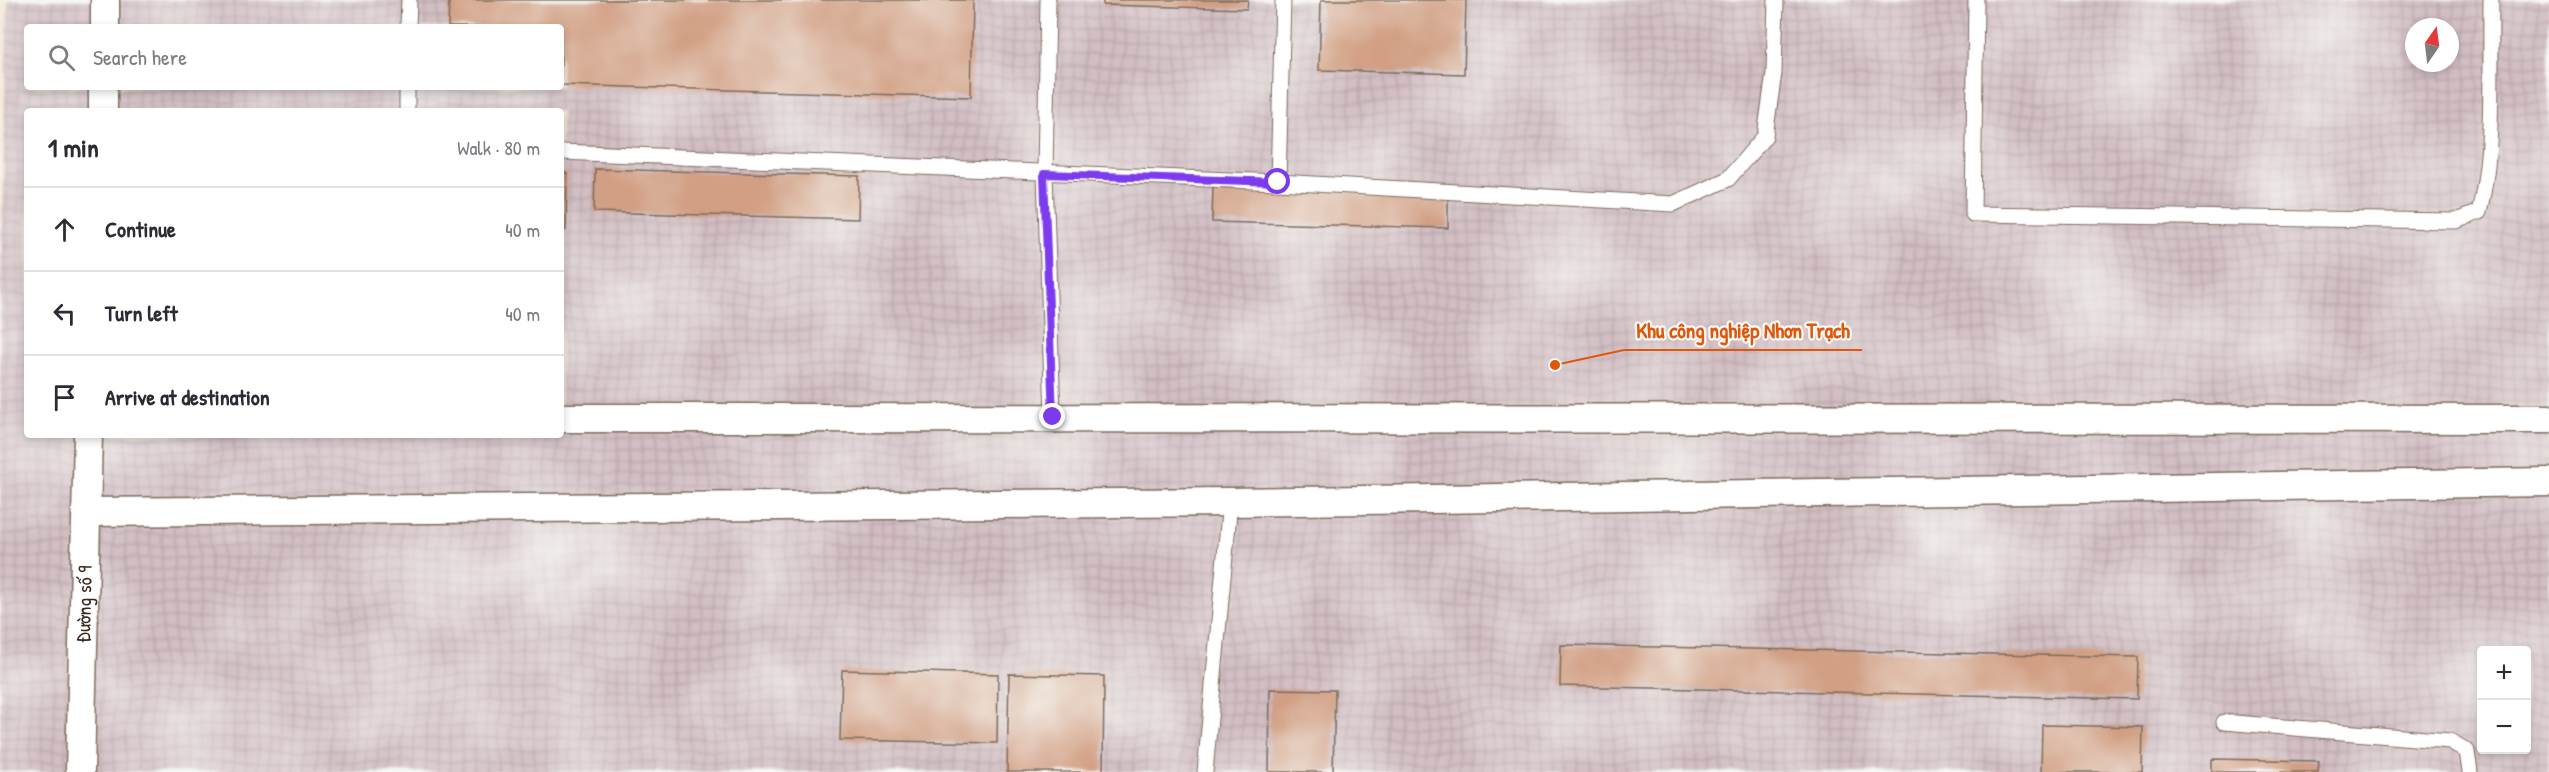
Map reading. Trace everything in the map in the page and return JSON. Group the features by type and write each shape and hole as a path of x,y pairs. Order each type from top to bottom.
{"street":[{"path":"105,0 105,24"},
{"path":"103,90 103,108"},
{"path":"564,418 2549,419"},
{"name":"Đường số 9","path":"80,772 88,438"},
{"path":"86,512 1230,502 2549,482"}],"lane":[{"path":"408,24 409,0"},
{"path":"1048,0 1044,174 1053,417"},
{"path":"1278,182 1283,0"},
{"path":"564,152 1278,182 1673,204 1728,179 1765,136 1774,73 1776,0"},
{"path":"1976,0 1973,214 2456,221 2479,212 2485,190 2491,0"},
{"path":"407,90 407,108"},
{"path":"1205,772 1230,502"},
{"path":"2224,722 2450,741 2467,752 2470,772"}],"shaded area":[{"path":"8,0 2549,0 2549,772 0,772 0,294"}],"building":[{"path":"449,0 973,0 971,97 564,85 564,24 448,24"},
{"path":"1103,0 1248,0 1247,9 1103,5"},
{"path":"1321,0 1466,0 1464,74 1319,70"},
{"path":"595,169 859,176 858,219 594,212"},
{"path":"564,173 567,173 566,230 564,230"},
{"path":"1213,187 1448,194 1448,228 1212,222"},
{"path":"1561,645 2138,657 2137,699 1560,686"},
{"path":"842,670 998,674 997,743 840,740"},
{"path":"1009,674 1104,676 1103,772 1007,772"},
{"path":"1270,689 1335,690 1333,772 1269,772"},
{"path":"2042,725 2143,727 2142,772 2041,772"},
{"path":"2212,759 2319,761 2318,772 2212,772"}],"place":[{"name":"Khu công nghiệp Nhơn Trạch","path":"1555,365"}],"route":[{"path":"1053,417 1044,174 1278,182"}]}
